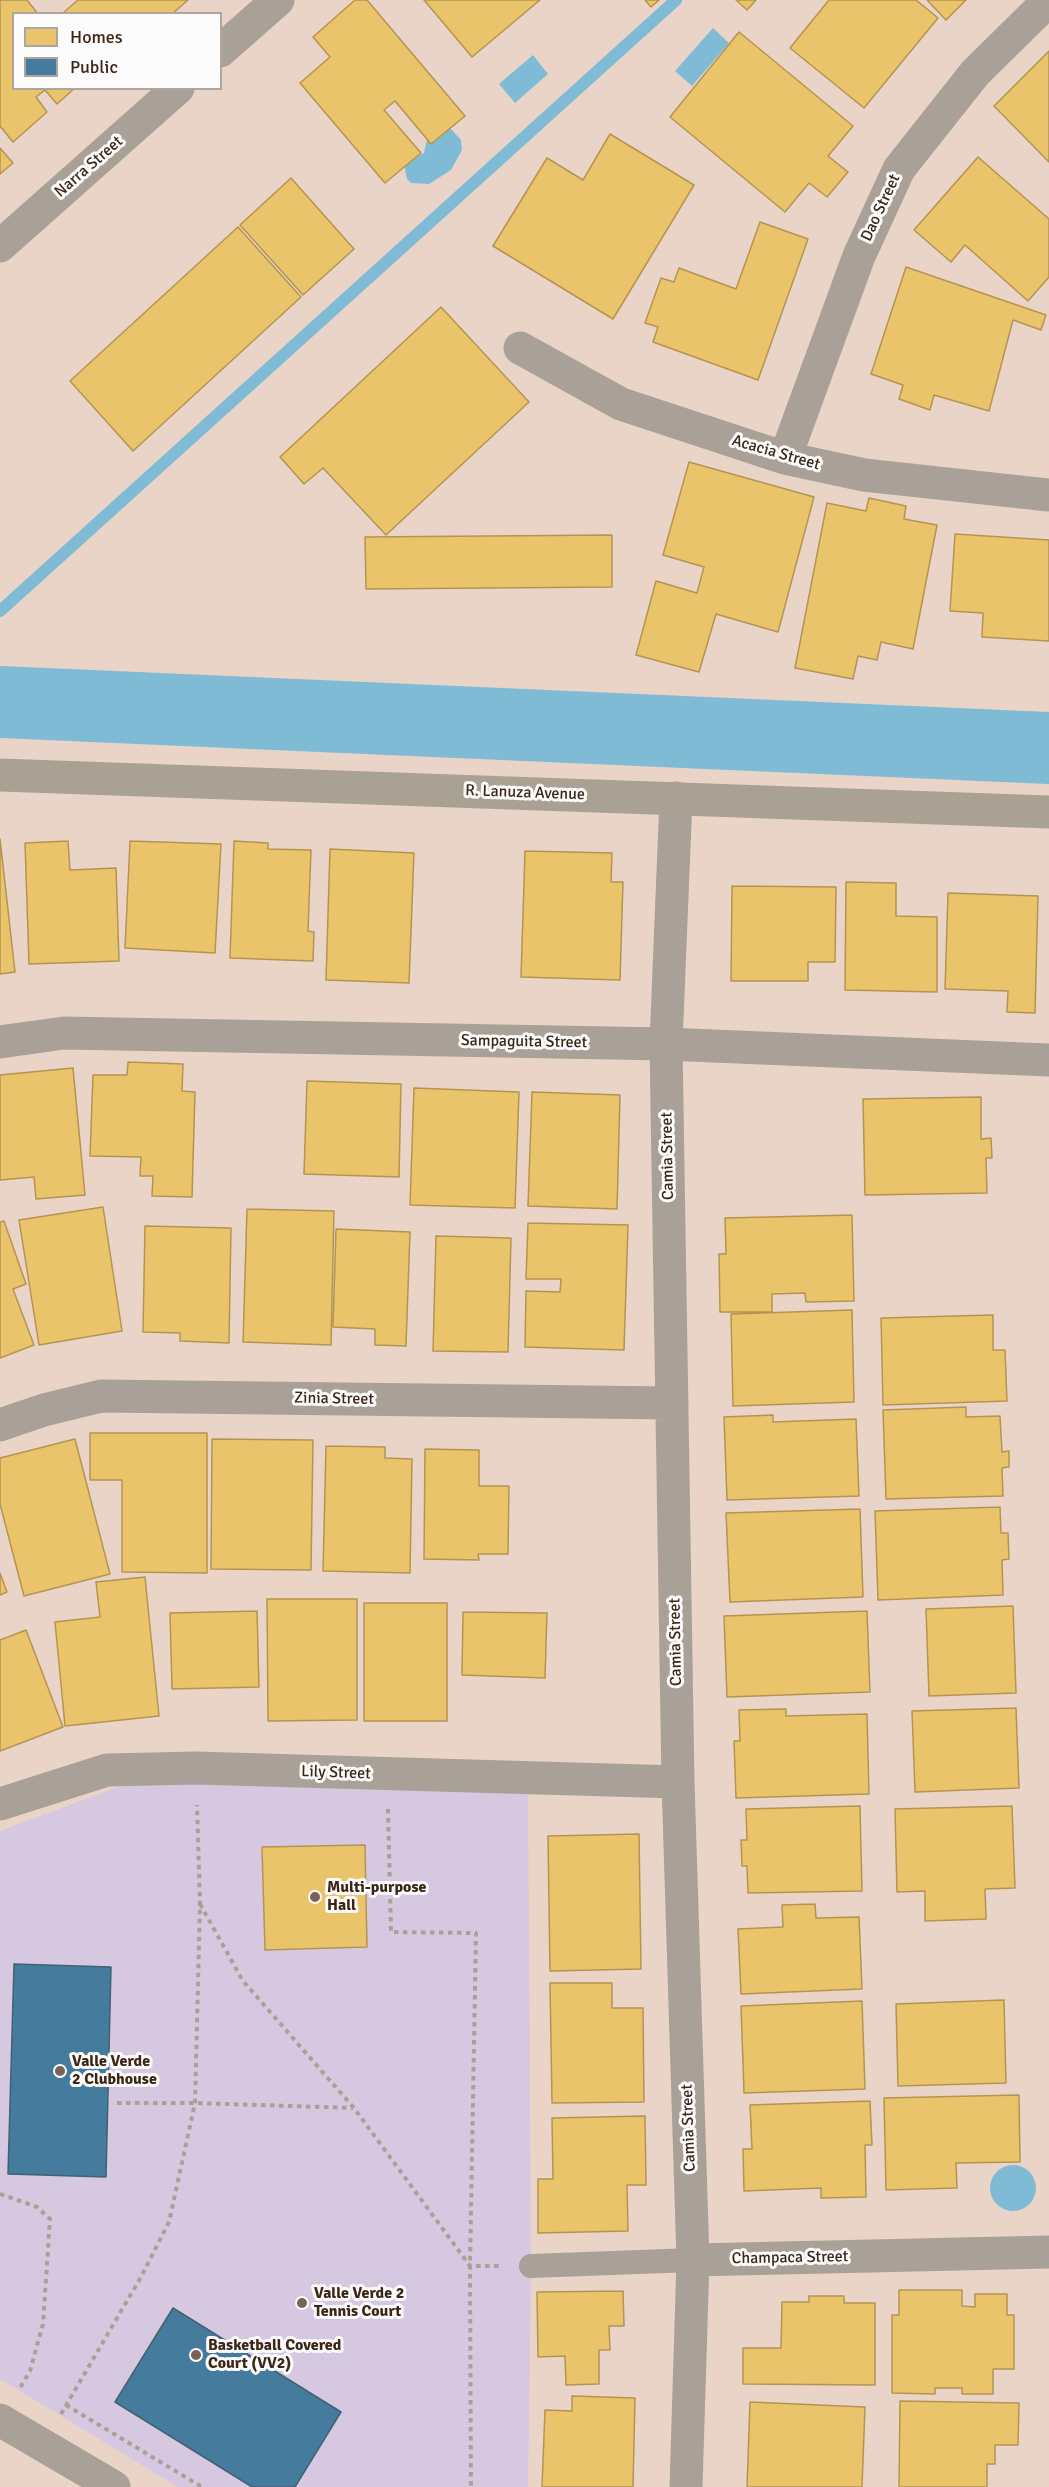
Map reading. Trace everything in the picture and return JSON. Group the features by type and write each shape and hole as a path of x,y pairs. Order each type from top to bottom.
{"main road":[{"name":"R. Lanuza Avenue","path":"0,775 1049,812"}],"street":[{"path":"222,49 278,0"},
{"name":"Dao Street","path":"785,458 860,256 899,169 975,73 1049,0"},
{"name":"Narra Street","path":"0,246 176,90"},
{"name":"Acacia Street","path":"520,348 621,404 785,458 864,475 1049,495"},
{"name":"Camia Street","path":"676,798 666,1044 678,1782 693,2260 686,2487"},
{"name":"Sampaguita Street","path":"0,1042 64,1033 666,1044 1049,1060"},
{"name":"Zinia Street","path":"0,1425 44,1410 101,1396 672,1403"},
{"name":"Lily Street","path":"0,1804 107,1770 196,1768 678,1782"},
{"name":"Champaca Street","path":"531,2266 1049,2252"},
{"path":"0,2421 114,2487"}],"path":[{"path":"42,2446 141,2277 168,2222 195,2103 200,1904 196,1768"},
{"path":"388,1775 391,1932 476,1933 470,2266 471,2487"},
{"path":"200,1904 243,1981 354,2108 470,2266"},
{"path":"117,2103 354,2108"},
{"path":"0,2194 37,2207 50,2219 43,2324 30,2371 18,2391"},
{"path":"470,2266 531,2266"},
{"path":"66,2405 202,2487"}],"shaded area":[{"path":"139,1779 528,1793 531,2266 528,2487 178,2487 0,2379 0,1831"}],"water":[{"path":"713,28 729,43 692,86 675,71"},
{"path":"533,55 548,74 515,103 499,84"},
{"path":"450,128 461,140 462,150 451,170 429,184 411,183 407,179 404,163 424,153 427,139"},
{"path":"1013,2165 1029,2172 1036,2188 1029,2204 1013,2211 997,2204 990,2188 997,2172"}],"building: Homes":[{"path":"0,0 27,0 36,12 12,12 12,90 45,90 36,97 47,112 13,142 0,126"},
{"path":"78,0 188,0 174,12 64,12"},
{"path":"355,0 367,0 465,116 431,144 395,101 384,110 421,153 385,183 300,83 330,57 313,37"},
{"path":"424,0 540,0 472,57"},
{"path":"645,0 659,0 651,7"},
{"path":"736,0 756,0 747,10"},
{"path":"829,0 916,0 938,18 864,108 790,48"},
{"path":"927,0 966,0 946,20"},
{"path":"739,32 853,126 828,156 848,172 827,197 809,183 785,212 670,117"},
{"path":"1049,51 1049,162 994,106"},
{"path":"45,90 73,90 57,104"},
{"path":"610,134 694,185 613,319 493,246 547,158 583,180"},
{"path":"0,148 13,163 0,174"},
{"path":"978,157 1049,219 1049,277 1028,301 965,245 951,262 914,230"},
{"path":"291,178 354,249 303,295 240,225"},
{"path":"760,222 808,239 758,380 653,342 658,327 645,323 661,278 674,282 679,268 736,289"},
{"path":"238,227 301,297 133,451 70,381"},
{"path":"906,267 1046,315 1041,330 1013,320 989,411 934,395 930,410 899,399 903,385 871,374"},
{"path":"441,307 529,402 386,535 323,468 304,484 280,457"},
{"path":"689,462 814,497 778,632 716,614 699,672 636,655 656,581 697,593 704,567 663,555"},
{"path":"869,498 906,506 904,519 937,525 913,649 881,642 877,660 858,656 853,679 795,668 827,503 866,511"},
{"path":"955,534 1049,540 1049,641 982,637 983,613 950,611"},
{"path":"612,535 612,587 366,589 365,537"},
{"path":"0,839 15,972 0,974"},
{"path":"68,841 70,870 116,868 119,961 29,964 25,843"},
{"path":"130,841 221,844 215,953 125,948"},
{"path":"234,841 268,843 268,849 311,850 308,931 314,932 313,961 230,958"},
{"path":"330,849 414,853 409,983 326,980"},
{"path":"525,851 612,853 611,882 623,882 620,980 521,977"},
{"path":"846,882 896,883 896,916 937,917 937,992 845,990"},
{"path":"732,886 836,887 835,962 808,962 808,981 731,981"},
{"path":"948,893 1038,896 1035,1013 1007,1012 1008,991 945,989"},
{"path":"128,1062 183,1064 182,1091 195,1092 192,1197 152,1196 153,1176 140,1176 141,1157 90,1156 93,1075 127,1075"},
{"path":"73,1068 85,1195 36,1199 34,1177 0,1180 0,1075"},
{"path":"307,1081 401,1084 399,1177 304,1174"},
{"path":"414,1088 519,1092 515,1208 410,1205"},
{"path":"532,1092 620,1095 617,1209 528,1206"},
{"path":"981,1097 981,1139 991,1138 992,1158 986,1158 987,1193 865,1195 863,1099"},
{"path":"103,1207 122,1331 39,1345 19,1220"},
{"path":"247,1209 334,1211 331,1345 243,1342"},
{"path":"852,1215 854,1301 806,1302 805,1293 772,1294 772,1312 720,1312 719,1254 726,1254 725,1218"},
{"path":"4,1221 26,1284 13,1289 34,1345 0,1358 0,1222"},
{"path":"528,1223 628,1225 624,1350 525,1347 526,1291 560,1292 561,1279 526,1279"},
{"path":"145,1226 231,1228 229,1343 180,1341 180,1333 143,1332"},
{"path":"336,1229 410,1232 406,1346 375,1345 375,1329 333,1327"},
{"path":"436,1236 511,1238 508,1352 433,1351"},
{"path":"852,1310 854,1402 733,1406 731,1314"},
{"path":"993,1315 993,1350 1005,1350 1007,1401 883,1405 881,1318"},
{"path":"966,1407 966,1417 1000,1416 1002,1452 1009,1451 1009,1467 1002,1468 1003,1496 886,1499 883,1410"},
{"path":"773,1415 773,1422 856,1419 859,1496 727,1500 724,1417"},
{"path":"90,1433 207,1433 207,1573 122,1572 122,1480 90,1480"},
{"path":"75,1439 110,1574 24,1596 0,1504 0,1458"},
{"path":"212,1439 313,1440 311,1570 211,1569"},
{"path":"326,1446 385,1447 385,1458 412,1459 410,1573 323,1571"},
{"path":"425,1449 479,1450 479,1486 509,1486 508,1554 478,1554 479,1560 424,1559"},
{"path":"1000,1507 1001,1533 1008,1533 1009,1559 1002,1560 1003,1595 878,1600 875,1511"},
{"path":"860,1509 863,1597 730,1602 726,1513"},
{"path":"0,1573 7,1592 0,1595"},
{"path":"145,1577 159,1716 65,1726 55,1622 100,1617 96,1582"},
{"path":"267,1599 357,1599 357,1720 268,1721"},
{"path":"364,1603 447,1603 447,1721 364,1721"},
{"path":"1013,1606 1016,1693 929,1696 926,1609"},
{"path":"257,1611 259,1687 172,1689 170,1613"},
{"path":"867,1611 870,1692 727,1697 724,1616"},
{"path":"463,1612 547,1613 545,1678 462,1675"},
{"path":"26,1630 63,1727 0,1751 0,1640"},
{"path":"1016,1708 1019,1788 915,1792 912,1711"},
{"path":"786,1709 786,1716 867,1714 869,1794 736,1798 734,1741 740,1741 739,1710"},
{"path":"860,1806 862,1891 748,1893 747,1866 742,1866 741,1840 747,1840 746,1809"},
{"path":"1012,1806 1015,1888 985,1889 986,1919 925,1921 925,1891 897,1892 895,1809"},
{"path":"639,1834 641,1969 550,1971 548,1836"},
{"name":"Multi-purpose Hall","path":"365,1845 367,1947 265,1950 262,1847"},
{"path":"815,1904 816,1918 859,1917 862,1989 741,1994 738,1929 783,1927 782,1905"},
{"path":"550,1983 612,1983 612,2008 643,2008 644,2102 552,2103"},
{"path":"1004,2000 1006,2083 898,2086 896,2004"},
{"path":"862,2001 865,2089 744,2093 741,2006"},
{"path":"1019,2095 1020,2162 956,2163 957,2188 886,2190 884,2098"},
{"path":"870,2101 872,2145 865,2145 866,2197 821,2198 821,2188 744,2191 743,2149 752,2149 750,2105"},
{"path":"645,2116 646,2185 627,2185 628,2231 538,2233 538,2179 553,2179 552,2118"},
{"path":"899,2290 962,2290 962,2306 975,2307 975,2294 1007,2294 1007,2315 1014,2315 1014,2369 993,2369 993,2394 962,2394 962,2388 935,2388 935,2394 892,2393 892,2315 899,2315"},
{"path":"623,2291 624,2326 609,2326 610,2350 599,2350 599,2384 566,2385 565,2356 538,2357 537,2292"},
{"path":"809,2296 844,2296 844,2303 875,2303 875,2385 743,2384 743,2348 781,2348 782,2302 809,2302"},
{"path":"572,2396 635,2398 633,2487 542,2487 545,2410 572,2411"},
{"path":"900,2401 1019,2403 1018,2445 995,2445 995,2464 987,2464 987,2487 899,2487"},
{"path":"750,2402 865,2407 862,2487 747,2487"}],"building: Public":[{"name":"Valle Verde 2 Clubhouse","path":"14,1964 111,1967 106,2177 8,2174"},
{"name":"Basketball Covered Court (VV2)","path":"173,2308 341,2412 295,2487 252,2487 115,2402"}],"waterway":[{"path":"0,611 676,0"},
{"path":"0,702 1049,748"}],"place":[{"name":"Multi-purpose Hall","path":"315,1897"},
{"name":"Valle Verde 2 Clubhouse","path":"60,2071"},
{"name":"Valle Verde 2 Tennis Court","path":"302,2303"},
{"name":"Basketball Covered Court (VV2)","path":"196,2355"}]}
